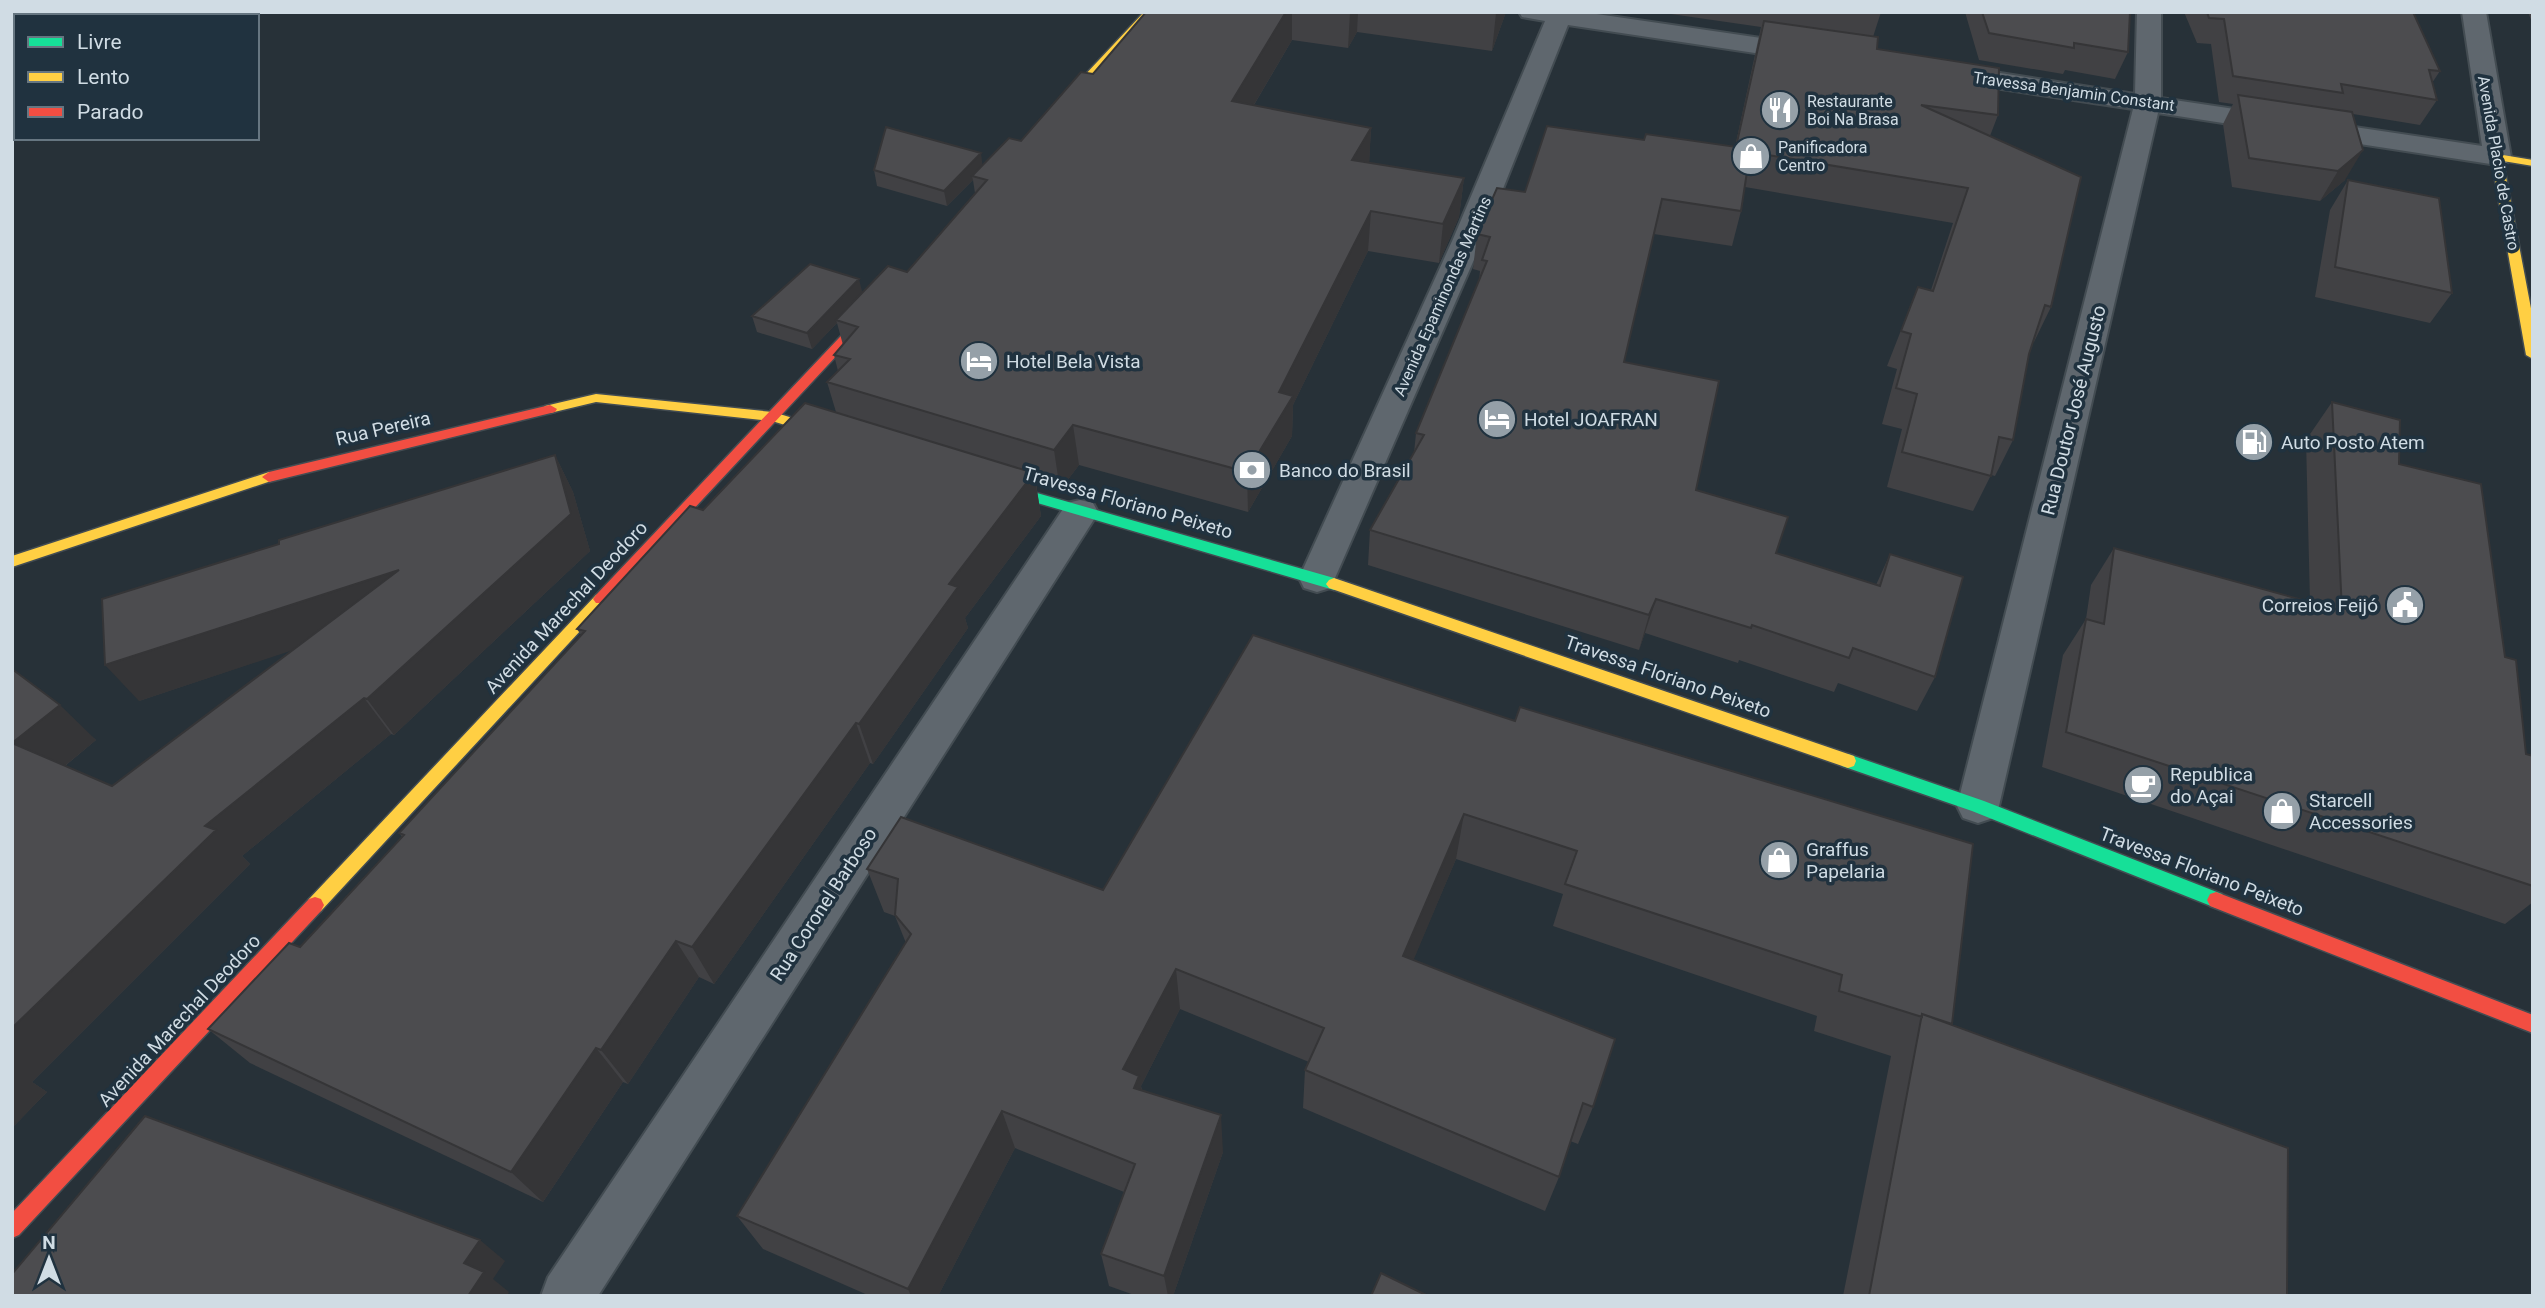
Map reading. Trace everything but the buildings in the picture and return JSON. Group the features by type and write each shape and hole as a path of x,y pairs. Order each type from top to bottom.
{"main road":[{"path":"1046,123 1150,12"},
{"name":"Travessa Benjamin Constant","path":"2497,157 2533,163"},
{"name":"Avenida Placio de Castro","path":"2497,157 2533,355"},
{"name":"Avenida Marechal Deodoro","path":"12,1228 886,295"},
{"name":"Rua Pereira","path":"12,562 261,479 596,398 773,416"},
{"path":"773,416 853,442"},
{"name":"Travessa Floriano Peixeto","path":"973,479 1080,512 1317,578 1978,806 2533,1024"}],"street":[{"name":"Rua Doutor José Augusto","path":"1978,806 2148,102 2149,12"},
{"name":"Avenida Placio de Castro","path":"2474,12 2497,157"},
{"path":"1550,14 1833,56"},
{"name":"Avenida Epaminondas Martins","path":"1317,578 1468,239 1550,14"},
{"name":"Travessa Benjamin Constant","path":"1929,70 2497,157"},
{"name":"Rua Coronel Barboso","path":"567,1296 1080,512"}],"traffic: fast":[{"path":"988,484 1334,584"},
{"path":"1848,761 1978,806 2216,900"}],"traffic: slow":[{"path":"1056,112 1150,12"},
{"path":"2533,163 2497,157 2533,355"},
{"path":"550,409 596,398 773,417 837,436"},
{"path":"12,562 269,477"},
{"path":"1334,584 1848,761"},
{"path":"315,905 601,599"}],"traffic: jam":[{"path":"601,599 877,305"},
{"path":"269,477 550,409"},
{"path":"2216,900 2533,1024"},
{"path":"12,1228 315,905"}],"place":[{"name":"Restaurante Boi Na Brasa","path":"1780,110"},
{"name":"Panificadora Centro","path":"1751,156"},
{"name":"Hotel Bela Vista","path":"979,361"},
{"name":"Hotel JOAFRAN","path":"1497,419"},
{"name":"Auto Posto Atem","path":"2254,442"},
{"name":"Banco do Brasil","path":"1252,470"},
{"name":"Correios Feijó","path":"2405,605"},
{"name":"Republica do Açai","path":"2143,785"},
{"name":"Starcell Accessories","path":"2282,811"},
{"name":"Graffus Papelaria","path":"1779,860"}]}
